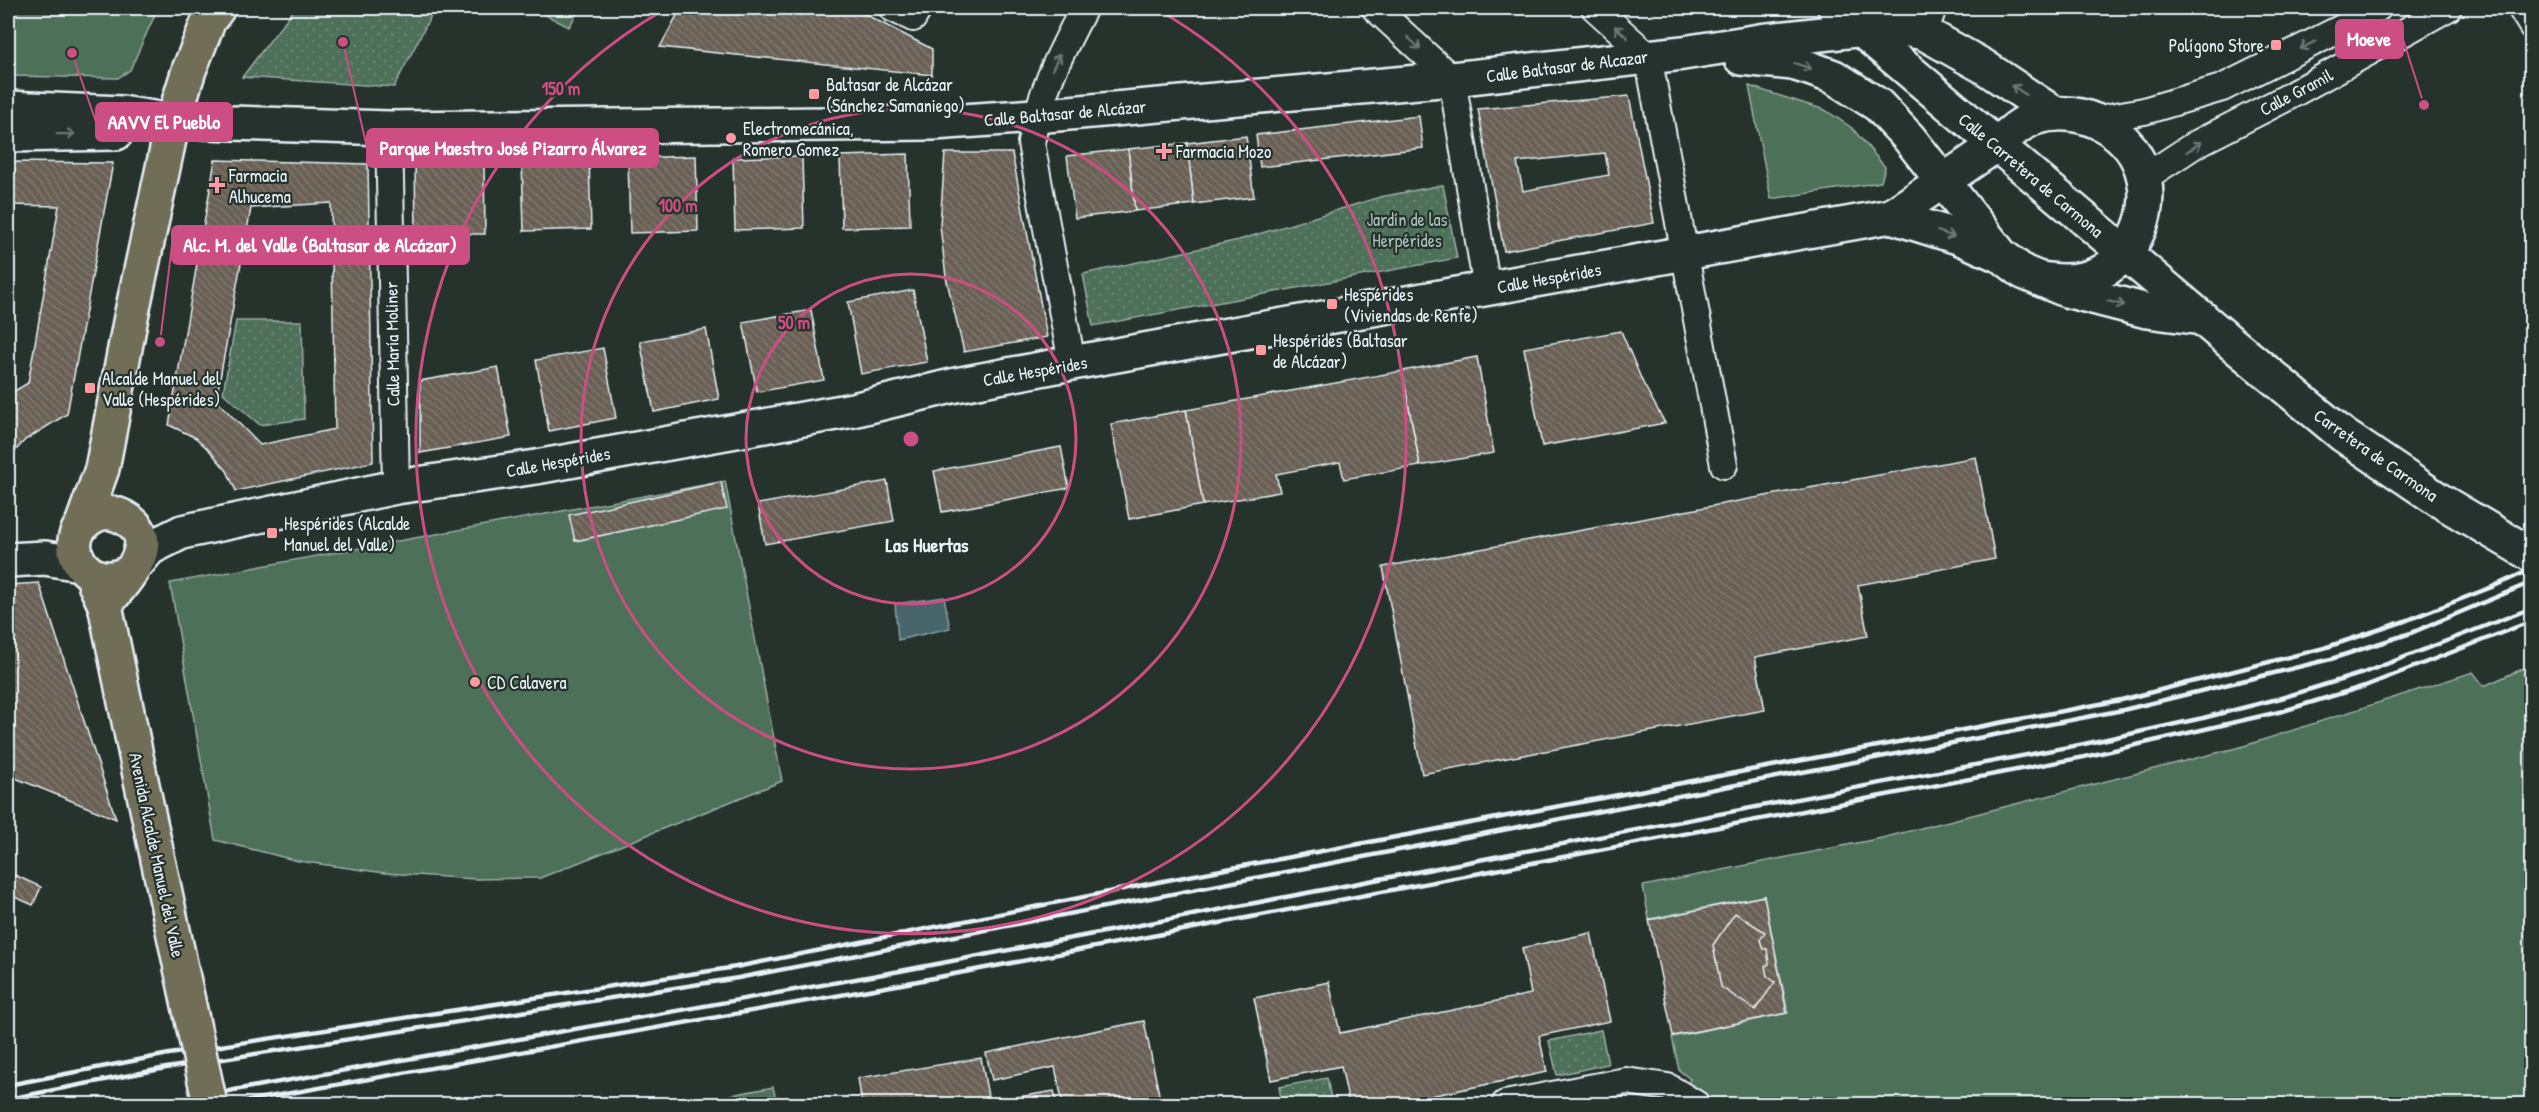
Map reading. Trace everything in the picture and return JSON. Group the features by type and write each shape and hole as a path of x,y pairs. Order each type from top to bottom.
{"main road":[{"path":"135,566 111,579 99,578 82,550 102,469 131,317 173,122 189,70 209,20 218,8"},
{"name":"Calle Carretera de Carmona","path":"1835,8 2229,341"},
{"path":"1921,11 1983,66"},
{"path":"1683,53 1891,26 1907,28 1924,33 1983,66 2055,114"},
{"path":"1683,53 1793,63 1834,77 1878,105 1909,138 1955,173 1978,199"},
{"name":"Calle Baltasar de Alcazar","path":"1452,79 1683,53"},
{"name":"Calle Baltasar de Alcázar","path":"173,122 389,128 933,123 1452,79"},
{"path":"1948,105 1955,173 2001,255"},
{"path":"8,108 122,113 173,122"},
{"path":"1891,216 1996,145 2021,124 2036,117 2068,113 2093,120 2114,132 2134,154 2144,178 2143,221 2154,256 2197,313"},
{"path":"8,135 125,133 173,122"},
{"path":"1891,216 1915,188 1919,176 1909,138"},
{"path":"1996,145 1982,171 1978,199 1984,229 2001,255"},
{"path":"1891,216 1958,237 2001,255 2023,272 2066,290 2147,311 2197,313"},
{"name":"Calle Hespérides","path":"135,566 150,548 182,532 396,488 547,465 853,410 956,385 1072,363 1891,216"},
{"path":"2041,279 2060,282 2096,275 2125,254 2143,221"},
{"name":"Carretera de Carmona","path":"2229,341 2336,429 2383,463 2476,523 2532,555"},
{"path":"102,469 127,519 137,529 141,540 135,566 105,605"},
{"path":"82,550 98,514 109,513 127,519"},
{"name":"Calle Hespérides","path":"127,519 182,532"},
{"path":"8,560 45,558 82,550"},
{"name":"Avenida Alcalde Manuel del Valle","path":"82,550 105,605 210,1104"}],"street":[{"path":"892,8 913,18 919,8"},
{"path":"1072,363 1031,143 1035,116 1052,69 1084,8"},
{"path":"1375,8 1452,79 1487,289"},
{"path":"1595,8 1648,56 1724,465"},
{"name":"Calle Gramil","path":"2093,120 2144,111 2222,88 2378,8"},
{"name":"Calle Gramil","path":"2144,178 2196,144 2284,99 2448,8"},
{"path":"2521,8 2532,26"},
{"name":"Calle María Moliner","path":"389,128 396,488"},
{"path":"1505,1104 1626,1081 1668,1087 1696,1104"}],"green space":[{"path":"8,8 158,8 130,70 118,78 8,76"},
{"path":"295,8 435,8 394,87 242,77"},
{"path":"532,8 580,8 569,27"},
{"path":"1749,86 1825,110 1852,128 1885,167 1881,182 1771,199"},
{"name":"Jardín de las Herpérides","path":"1443,185 1457,258 1093,326 1083,274 1239,240 1380,197"},
{"path":"236,321 302,321 304,419 260,425 223,393"},
{"name":"CD Calavera","path":"725,481 782,781 540,878 476,879 385,873 298,861 215,840 170,583"},
{"path":"2531,665 2531,1104 1718,1104 1688,1083 1690,1079 1679,1070 1672,1037 1788,1013 1764,896 1649,919 1643,886 1882,838 2244,746 2473,672 2484,686"},
{"path":"1601,1030 1608,1064 1557,1075 1549,1041"},
{"path":"1327,1078 1332,1104 1282,1104 1279,1087"},
{"path":"773,1087 777,1104 685,1104"}],"water":[{"path":"944,597 950,628 898,640 895,604"}],"building":[{"path":"681,8 853,8 932,49 932,75 660,47"},
{"path":"1629,96 1654,223 1504,251 1478,109","holes":["1605,153 1609,175 1523,191 1517,162"]},
{"path":"1419,116 1423,148 1260,167 1256,135"},
{"path":"1246,136 1254,197 1194,204 1187,143"},
{"path":"1187,143 1194,204 1135,211 1128,149"},
{"path":"1128,149 1135,211 1075,218 1067,156"},
{"path":"945,153 1012,153 1047,337 964,352 946,277 940,225"},
{"path":"908,154 910,226 842,228 840,156"},
{"path":"696,156 698,231 630,233 628,158"},
{"path":"802,156 804,228 735,230 733,158"},
{"path":"589,158 591,229 524,231 522,160"},
{"path":"215,160 368,164 373,462 236,491 227,471 210,451 196,438 169,425","holes":["331,203 335,429 260,445 216,400 251,208"]},
{"path":"415,161 484,161 485,234 416,234"},
{"path":"8,162 113,163 67,414 25,440 8,459 8,395 28,383 59,206 8,205"},
{"path":"913,290 927,362 861,374 848,302"},
{"path":"811,310 824,380 757,392 743,322"},
{"path":"706,329 719,399 654,412 640,341"},
{"path":"1621,331 1643,383 1665,423 1542,446 1524,348"},
{"path":"603,348 616,418 549,431 536,360"},
{"path":"1477,357 1494,453 1420,466 1402,371"},
{"path":"498,367 511,437 420,453 420,381"},
{"path":"1402,371 1420,466 1344,479 1340,462 1276,474 1280,492 1203,505 1186,410"},
{"path":"1186,410 1203,505 1129,519 1111,424"},
{"path":"1061,447 1069,488 942,512 934,471"},
{"path":"1976,457 1995,559 1858,585 1868,636 1755,657 1765,710 1422,774 1383,567"},
{"path":"887,481 894,521 765,544 758,504"},
{"path":"721,482 727,509 575,541 569,515"},
{"path":"39,583 116,819 8,775 8,585"},
{"path":"8,872 41,887 33,905 8,894"},
{"path":"1764,896 1787,1013 1673,1036 1649,920"},
{"path":"1735,913 1765,932 1760,940 1763,949 1767,949 1769,964 1765,966 1767,976 1775,982 1755,1010 1721,987 1713,945"},
{"path":"1591,933 1610,1021 1539,1036 1547,1072 1392,1104 1349,1104 1341,1066 1271,1080 1254,998 1329,982 1340,1033 1531,994 1522,948"},
{"path":"1144,1021 1161,1104 1063,1104 1055,1067 992,1080 986,1053"},
{"path":"981,1058 989,1102 1054,1091 1057,1104 862,1104 858,1078"}],"railway":[{"path":"8,1085 169,1054 736,967 1163,881 2121,700 2324,648 2405,621 2532,569"},
{"path":"8,1099 166,1068 738,978 2123,710 2331,659 2411,633 2532,582"},
{"path":"156,1104 900,971 2084,744 2281,698 2363,673 2532,608"},
{"path":"229,1104 897,985 2084,757 2283,711 2365,686 2532,621"}],"place":[{"name":"Parque Maestro José Pizarro Álvarez","path":"343,42"},
{"name":"Polígono Store","path":"2276,45"},
{"name":"AAVV El Pueblo","path":"72,53"},
{"name":"Baltasar de Alcázar (Sánchez Samaniego)","path":"814,94"},
{"name":"Moeve","path":"2424,105"},
{"name":"Electromecánica, Romero Gomez","path":"731,138"},
{"name":"Farmacia Mozo","path":"1164,151"},
{"name":"Farmacia Alhucema","path":"217,185"},
{"name":"Hespérides (Viviendas de Renfe)","path":"1332,304"},
{"name":"Alc. M. del Valle (Baltasar de Alcázar)","path":"160,342"},
{"name":"Hespérides (Baltasar de Alcázar)","path":"1261,350"},
{"name":"Alcalde Manuel del Valle (Hespérides)","path":"90,388"},
{"name":"Hespérides (Alcalde Manuel del Valle)","path":"272,533"},
{"name":"CD Calavera","path":"475,682"}],"district":[{"name":"Las Huertas","path":"927,544"}]}
